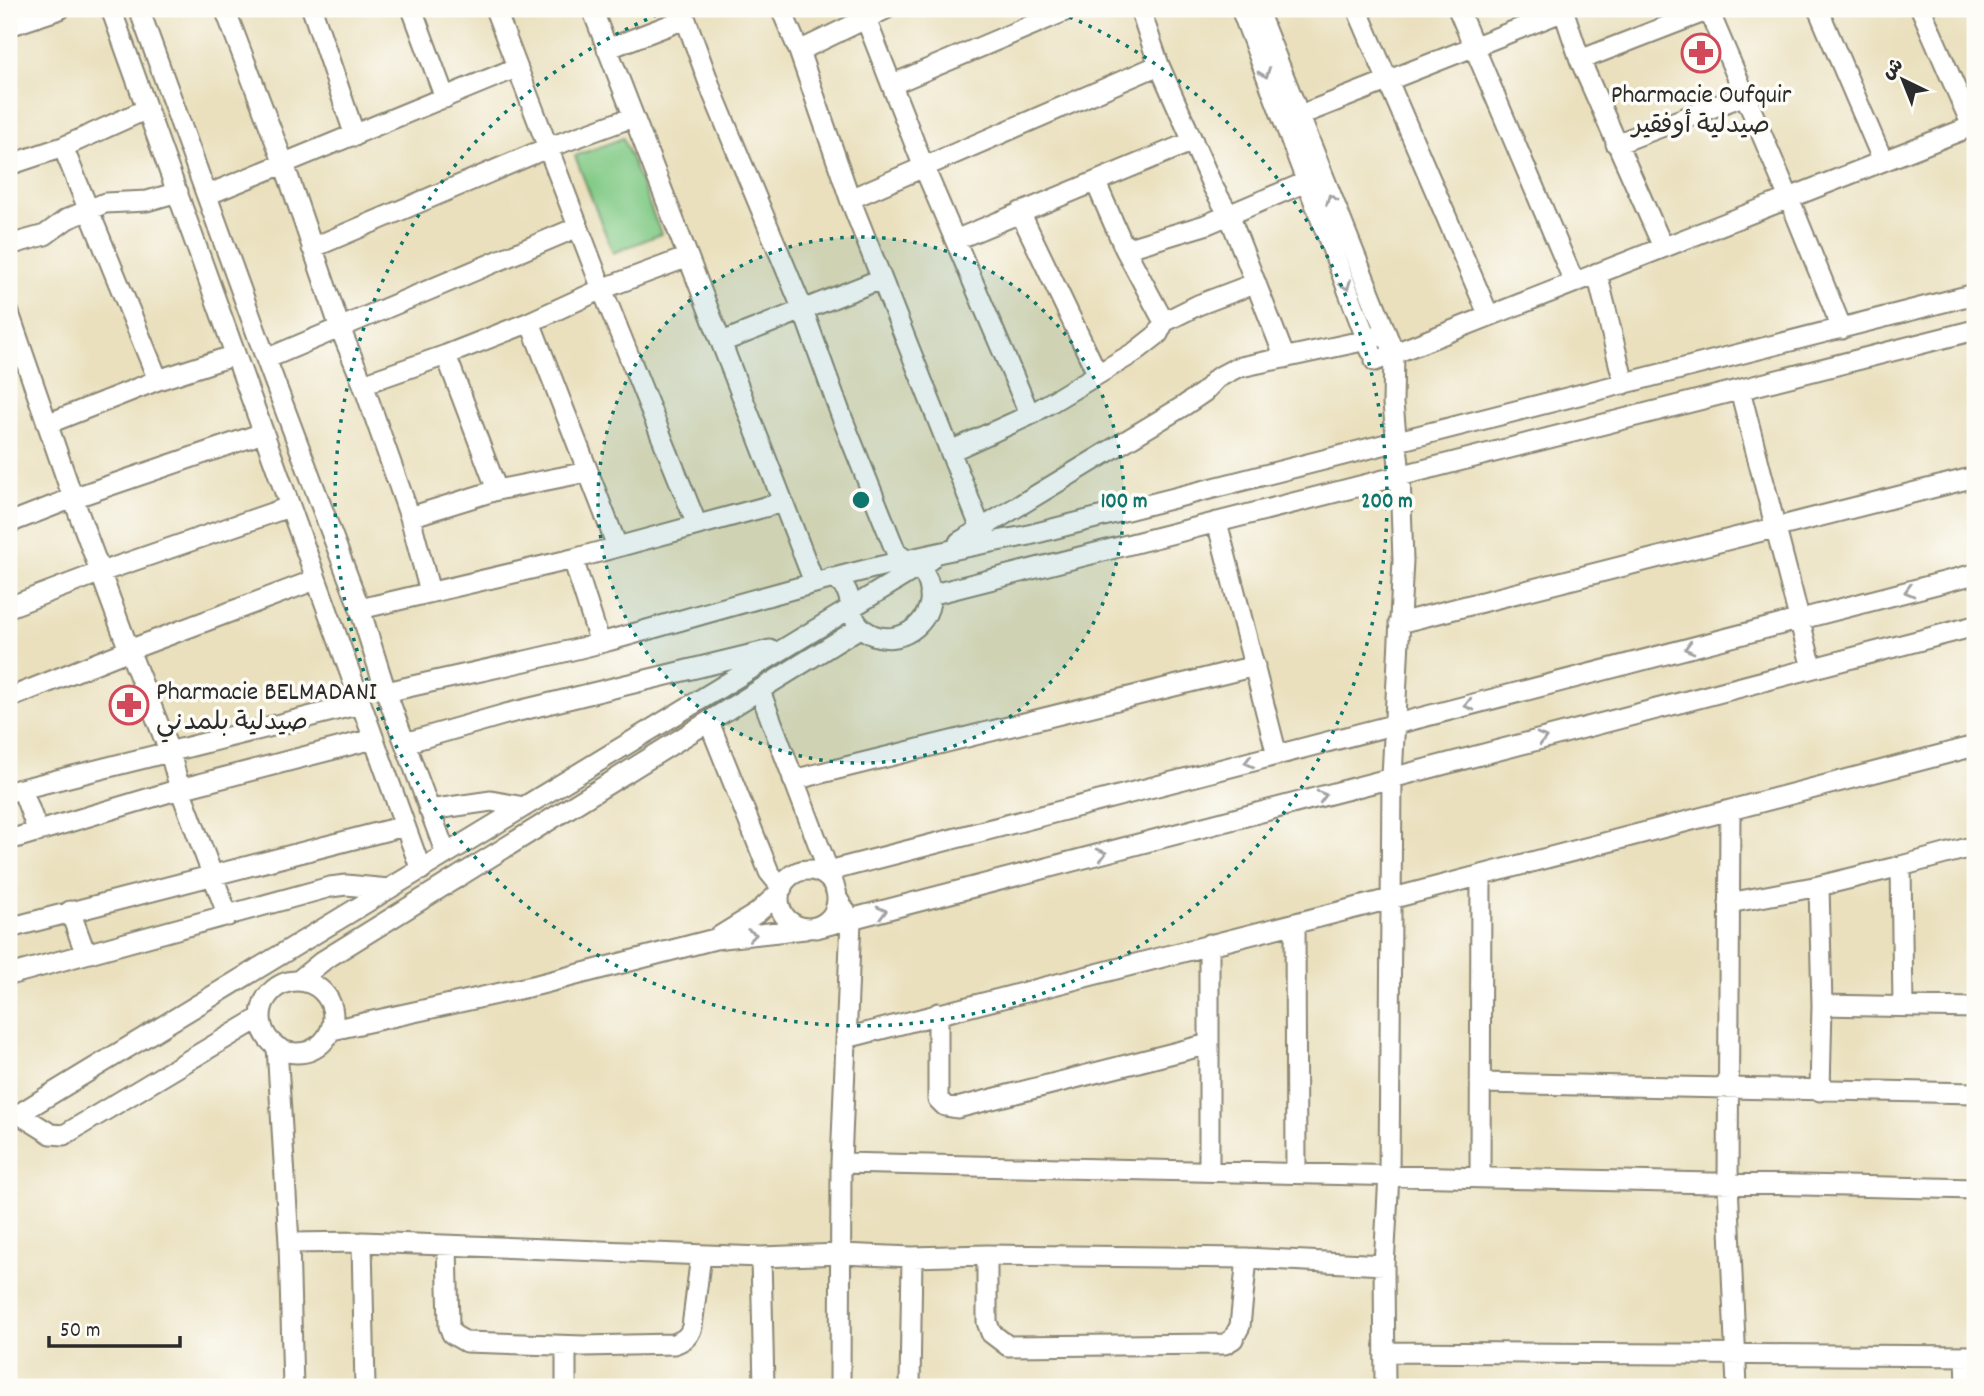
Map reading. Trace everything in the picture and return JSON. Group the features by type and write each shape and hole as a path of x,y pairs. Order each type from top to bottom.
{"street":[{"path":"9,26 60,9"},
{"path":"111,9 421,870"},
{"path":"139,9 360,609 386,692 446,854"},
{"path":"225,9 284,164 340,328 363,384 410,517 430,592"},
{"path":"412,9 445,98"},
{"path":"495,9 601,289 697,524"},
{"path":"592,9 607,49 633,117 722,342 783,502 823,580 844,585 851,600 852,617 861,627 885,638 911,632 921,623 928,611 929,585 912,563 896,552 841,415 803,310 713,94 684,14 607,49"},
{"path":"780,9 799,51 850,199 979,524"},
{"path":"799,51 864,13 887,9"},
{"path":"893,84 1070,9"},
{"path":"1140,9 1159,65 1213,187 1230,215 1285,358"},
{"path":"1241,9 1393,404"},
{"path":"1257,9 1394,353 1393,404 1400,476 1403,560 1392,777 1389,1175 1384,1265 1385,1387"},
{"path":"1357,9 1489,316"},
{"path":"1458,9 1574,282"},
{"path":"1580,60 1709,9 1842,328"},
{"path":"1818,9 1884,161"},
{"path":"1375,361 1974,126 1921,9"},
{"path":"1298,116 1564,10 1580,60 1663,247"},
{"path":"317,11 355,135"},
{"path":"864,13 923,165 1030,415"},
{"path":"850,199 923,165 1159,65"},
{"path":"207,195 516,68"},
{"path":"1616,144 1745,95"},
{"path":"9,165 63,148 147,109"},
{"path":"312,248 547,148 633,117"},
{"path":"955,240 1193,141"},
{"path":"63,148 158,380"},
{"path":"1125,249 1205,225 1306,182"},
{"path":"1097,183 1125,249 1164,322"},
{"path":"9,245 44,235 67,219 105,203 147,201 178,192"},
{"path":"1020,212 1097,373"},
{"path":"266,359 578,227"},
{"path":"363,384 446,355 530,322 601,289 688,257"},
{"path":"1597,273 1624,384"},
{"path":"722,342 881,279"},
{"path":"951,452 1030,415 1147,344 1158,334 1164,322 1198,305 1256,284"},
{"path":"948,549 1026,536 1975,294"},
{"path":"9,313 13,336 170,753 180,789 228,916"},
{"path":"530,322 617,546"},
{"path":"930,595 1975,330"},
{"path":"386,692 600,643 823,580 912,563 948,549 1185,405 1225,372 1367,340 1385,333"},
{"path":"47,424 158,380 235,355"},
{"path":"446,355 497,490"},
{"path":"1740,390 1812,668"},
{"path":"9,523 73,498 263,433"},
{"path":"410,517 497,490 587,472"},
{"path":"1399,623 1975,477"},
{"path":"360,609 573,559 783,502"},
{"path":"9,607 289,507"},
{"path":"1217,522 1278,755"},
{"path":"573,559 600,643"},
{"path":"14,1115 850,609 912,563"},
{"path":"715,939 757,913 794,874 828,882 1278,755 1975,574"},
{"path":"9,698 316,580"},
{"path":"331,1030 537,985 715,939 811,928 851,920 1975,626"},
{"path":"298,981 335,953 861,627"},
{"path":"405,743 506,714 789,646"},
{"path":"793,780 1255,666"},
{"path":"709,722 769,872 781,890 780,906 783,915 790,922 811,928 832,916 836,907 760,691"},
{"path":"38,832 15,790 360,704"},
{"path":"9,840 180,789 373,739"},
{"path":"846,1038 1975,746"},
{"path":"429,810 491,801 524,807"},
{"path":"1730,810 1728,1183 1738,1387"},
{"path":"9,928 404,826"},
{"path":"1729,903 1819,886 1975,845"},
{"path":"1901,866 1903,1006"},
{"path":"1480,1177 1481,875"},
{"path":"828,882 851,920 841,1163 840,1387"},
{"path":"9,975 330,887 346,885 389,889"},
{"path":"1819,886 1822,1005 1820,1091"},
{"path":"70,911 85,953"},
{"path":"1295,923 1296,1173"},
{"path":"1209,944 1209,1171"},
{"path":"298,981 320,988 332,1007 334,1018 331,1030 317,1047 296,1054 285,1052 267,1038 261,1017 268,995 287,982 298,981"},
{"path":"1822,1005 1975,1008"},
{"path":"938,1013 938,1098 945,1106 957,1108 1209,1044"},
{"path":"14,1115 51,1134 64,1135 261,1017"},
{"path":"277,1047 289,1242 293,1387"},
{"path":"1480,1083 1975,1093"},
{"path":"841,1163 1975,1189"},
{"path":"289,1242 362,1242 761,1257 841,1254 912,1257 986,1255 1247,1258 1384,1265"},
{"path":"362,1242 365,1387"},
{"path":"447,1246 449,1326 452,1334 467,1342 566,1346 674,1344 682,1341 690,1335 692,1327 701,1255"},
{"path":"986,1255 987,1322 991,1333 1008,1346 1225,1344 1233,1339 1240,1326 1247,1258"},
{"path":"761,1257 764,1387"},
{"path":"909,1387 912,1257"},
{"path":"566,1346 566,1387"},
{"path":"1385,1352 1971,1356 1967,1387"}],"green space":[{"path":"623,138 661,234 613,253 575,156"}],"place":[{"name":"Pharmacie Oufquir صيدلية أوفقير","path":"1701,53"},
{"name":"Pharmacie BELMADANI صيدلية بلمدني","path":"129,705"}]}
